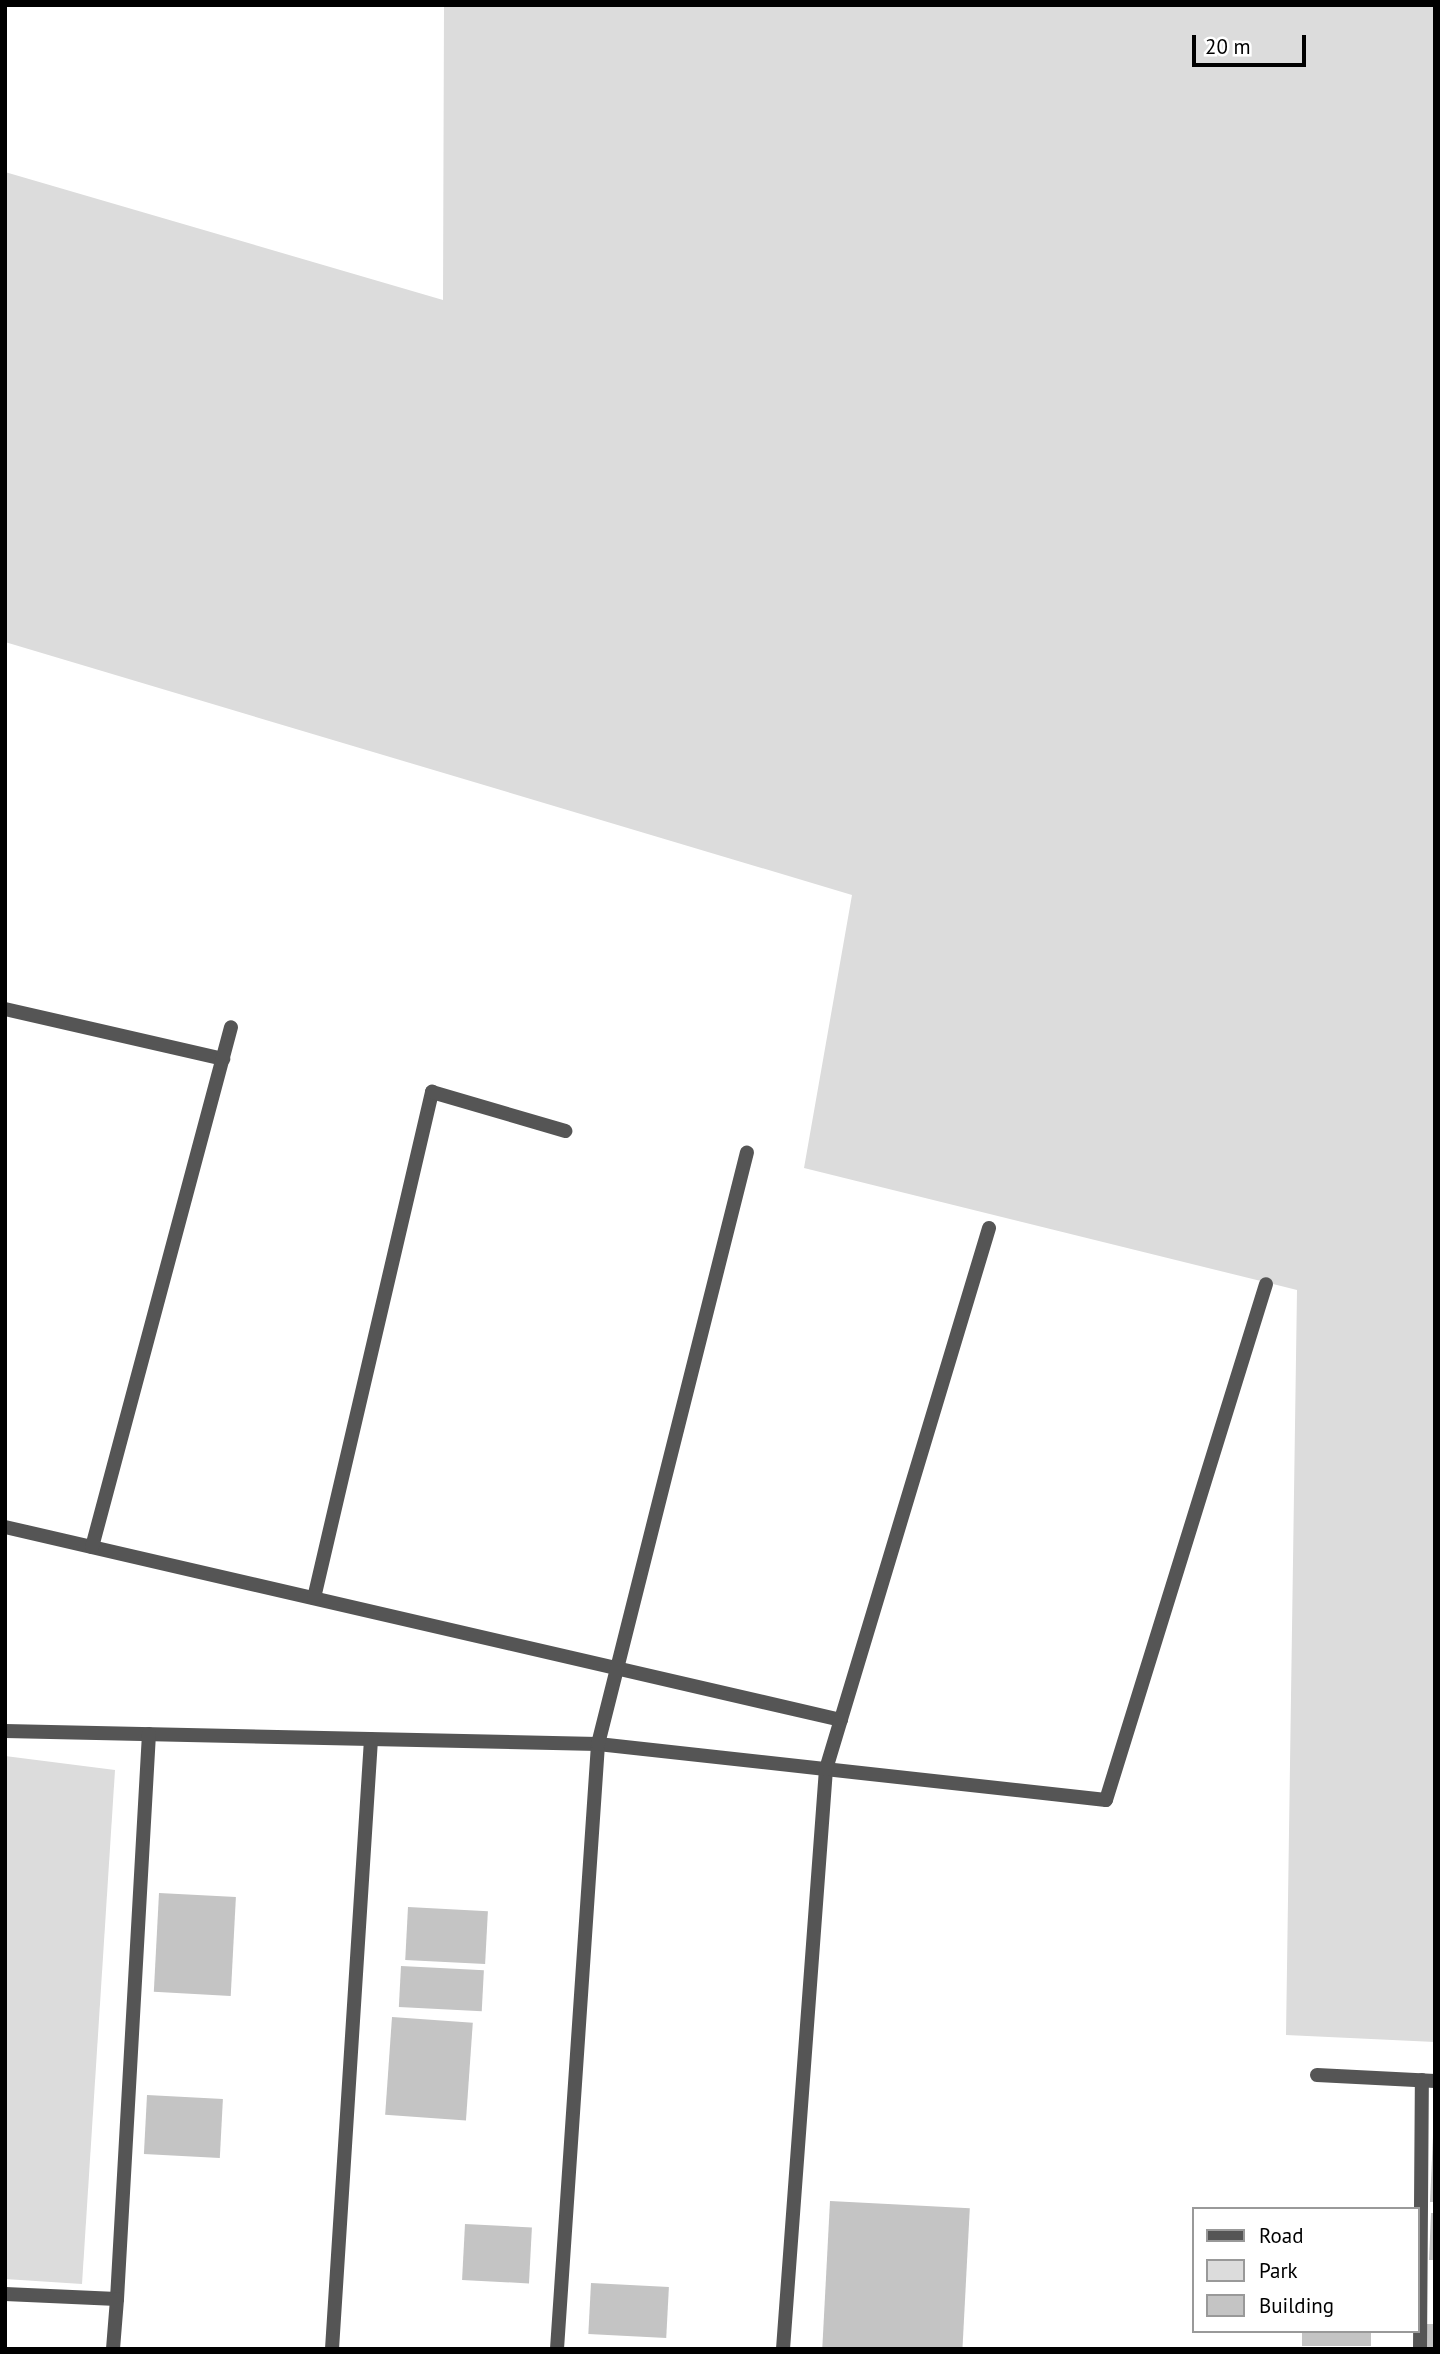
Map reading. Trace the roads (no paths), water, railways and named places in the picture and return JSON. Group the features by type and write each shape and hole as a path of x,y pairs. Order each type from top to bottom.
{"street":[{"path":"5,1009 223,1059"},
{"path":"92,1547 231,1027"},
{"path":"314,1598 432,1092 565,1131"},
{"path":"556,2349 598,1744 747,1152"},
{"path":"783,2349 826,1769 989,1228"},
{"path":"5,1731 598,1744 1106,1800 1266,1284"},
{"path":"5,1527 841,1720"},
{"path":"113,2349 149,1734"},
{"path":"332,2349 371,1739"},
{"path":"1317,2075 1428,2080 1428,2279 1420,2349"},
{"path":"5,2294 117,2299"}]}
